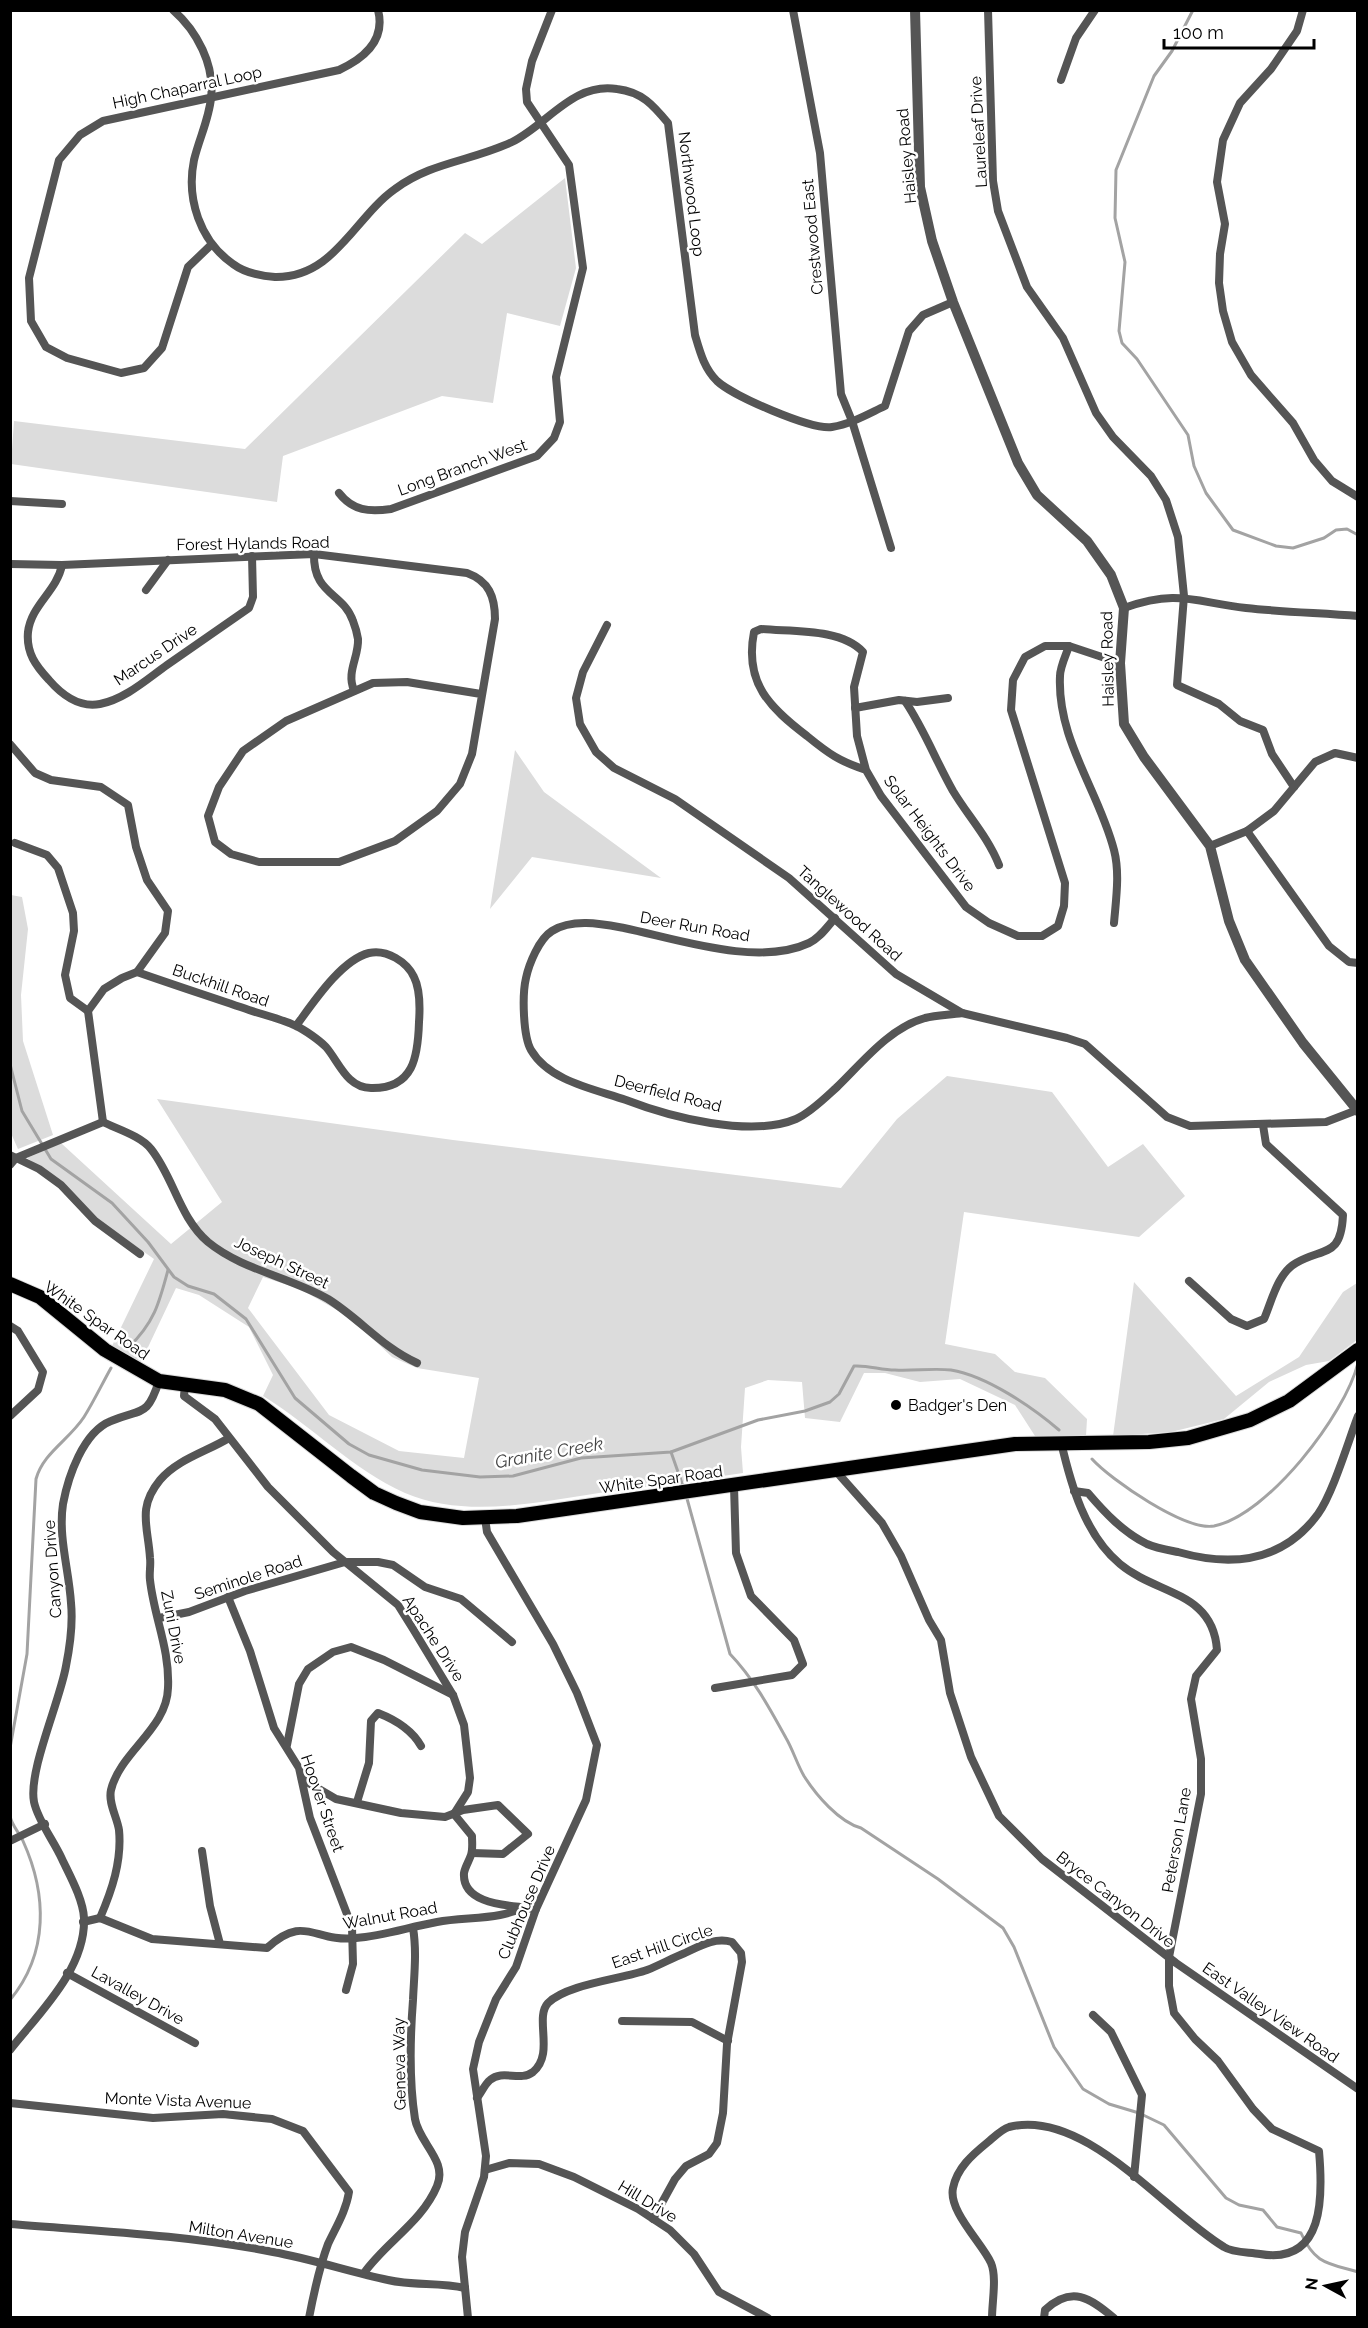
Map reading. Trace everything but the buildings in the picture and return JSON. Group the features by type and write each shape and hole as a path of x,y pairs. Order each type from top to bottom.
{"main road":[{"name":"White Spar Road","path":"10,1284 40,1297 105,1350 159,1382 225,1390 260,1404 359,1482 396,1503 442,1515 485,1518 517,1516 734,1486 1015,1444 1149,1442 1188,1438 1250,1420 1289,1401 1358,1350"}],"street":[{"name":"Northwood Loop","path":"173,10 200,40 208,69 212,97 192,175 193,200 200,223 211,245 234,265 258,276 282,277 310,270 336,252 370,211 393,190 423,170 476,156 513,141 583,92 597,87 630,90 650,102 668,123 695,335 701,357 716,379 734,394 810,424 830,427 852,421 885,406 909,331 923,315 953,302"},
{"name":"High Chaparral Loop","path":"211,245 188,267 162,348 144,368 121,373 68,358 46,347 31,321 29,278 59,160 80,135 103,120 339,70 357,62 371,50 380,27 378,10"},
{"name":"Long Branch West","path":"339,492 348,505 373,511 391,509 537,456 554,438 560,422 556,377 583,268 569,165 527,102 526,89 539,38 552,10"},
{"name":"Crestwood East","path":"793,10 820,153 841,394 852,421 891,548"},
{"name":"Haisley Road","path":"915,10 920,187 932,241 953,302 1018,463 1037,495 1087,541 1111,575 1124,608 1120,663 1124,724 1144,757 1210,846 1229,921 1245,960 1303,1043 1357,1111"},
{"name":"Laureleaf Drive","path":"988,10 993,181 998,211 1027,287 1063,338 1096,413 1113,437 1151,476 1166,500 1178,537 1184,596 1177,685 1219,704 1240,721 1263,730 1272,754 1294,787"},
{"path":"1060,80 1076,38 1095,10"},
{"path":"1303,10 1297,31 1271,69 1240,103 1222,140 1218,182 1225,224 1220,254 1219,283 1222,312 1232,342 1251,375 1293,423 1318,464 1332,481 1358,497"},
{"path":"10,501 62,504"},
{"path":"314,554 316,578 352,617 354,623 358,640 352,665 351,683 354,690 373,683 390,681 482,694"},
{"name":"Forest Hylands Road","path":"10,564 62,565 314,554 468,573 485,583 495,602 495,619 472,753 460,784 437,811 395,841 339,862 259,862 231,854 215,842 208,816 219,787 243,751 286,721 354,690"},
{"name":"Marcus Drive","path":"62,565 60,577 38,605 31,619 29,648 34,663 61,693 73,700 99,704 123,696 249,608 253,597 252,556"},
{"path":"146,590 168,560"},
{"path":"1124,608 1149,599 1184,596 1245,608 1358,616"},
{"name":"Tanglewood Road","path":"607,625 583,672 576,698 580,724 596,752 614,768 675,799 771,865 835,918 896,974 962,1013 1085,1044 1167,1117 1190,1126 1326,1122 1357,1111"},
{"name":"Solar Heights Drive","path":"855,708 854,687 862,652 854,643 830,636 761,629 754,632 754,665 760,689 775,711 838,761 866,770 881,796 966,907 989,923 1018,936 1042,936 1058,926 1064,906 1065,883 1011,710 1013,680 1025,657 1045,646 1069,646 1120,663"},
{"path":"1069,646 1060,675 1065,723 1078,764 1115,851 1118,888 1114,923"},
{"path":"866,770 857,736 855,708 948,698"},
{"path":"905,701 917,718 953,792 991,844 999,865"},
{"path":"10,744 35,772 51,780 101,787 128,805 136,847 147,880 168,911 165,933 137,972 104,989 87,1011"},
{"path":"1210,846 1246,831 1274,811 1315,762 1335,753 1358,758"},
{"path":"1246,831 1329,946 1353,962"},
{"path":"12,1159 103,1122 87,1011 70,998 65,975 74,931 73,913 58,868 47,855 15,843"},
{"name":"Deer Run Road","path":"543,940 552,931 563,927 599,923 720,948 776,952 808,943 822,933 835,918"},
{"name":"Deerfield Road","path":"543,940 525,982 526,1041 538,1063 559,1076 632,1102 706,1122 767,1125 797,1119 825,1097 894,1033 925,1018 962,1013"},
{"name":"Buckhill Road","path":"137,972 296,1026 326,1047 337,1066 351,1080 368,1089 393,1085 409,1071 418,1052 420,1009 415,978 405,963 393,956 368,953 345,967 321,993 296,1026"},
{"name":"Joseph Street","path":"103,1122 150,1147 188,1220 209,1242 230,1256 302,1285 327,1299 354,1316 395,1354 417,1363"},
{"path":"1189,1281 1231,1319 1247,1326 1264,1319 1279,1281 1295,1263 1326,1253 1342,1235 1343,1215 1266,1144 1263,1125"},
{"path":"12,1159 39,1169 61,1185 95,1221 140,1254"},
{"path":"10,1326 18,1330 43,1372 39,1390 10,1416"},
{"name":"Canyon Drive","path":"10,2050 78,1957 83,1922 80,1903 34,1802 36,1771 56,1711 71,1630 71,1595 60,1526 70,1475 75,1460 88,1441 109,1421 143,1410 153,1402 159,1382"},
{"name":"Apache Drive","path":"185,1384 184,1396 215,1419 268,1487 345,1562 398,1605 453,1695 464,1725 470,1778 468,1792 454,1814"},
{"path":"1074,1491 1088,1493 1108,1517 1148,1544 1194,1557 1238,1562 1260,1558 1291,1540 1318,1514 1358,1416"},
{"name":"Zuni Drive","path":"100,1918 114,1884 118,1851 119,1830 111,1790 123,1766 159,1715 168,1690 167,1659 150,1580 150,1557 145,1526 147,1500 170,1471 194,1454 229,1437"},
{"name":"Peterson Lane","path":"1061,1442 1074,1491 1100,1540 1120,1563 1201,1610 1215,1629 1216,1650 1196,1676 1191,1699 1201,1759 1200,1794 1169,1957"},
{"name":"Bryce Canyon Drive","path":"835,1470 882,1523 901,1556 929,1620 941,1640 950,1693 971,1757 999,1816 1041,1859 1169,1957 1169,1986 1174,2013 1195,2040 1218,2061 1253,2109 1272,2129 1320,2151 1318,2214 1310,2239 1299,2250 1269,2256 1227,2249 1170,2208 1117,2163 1070,2133 1036,2124 1007,2127 959,2169 952,2190 960,2216 992,2266 992,2318"},
{"path":"715,1688 792,1675 803,1664 794,1640 751,1596 736,1553 734,1486"},
{"name":"Clubhouse Drive","path":"468,2318 462,2257 465,2232 485,2170 486,2156 473,2069 479,2042 496,1999 516,1967 536,1909 586,1800 597,1745 577,1693 553,1644 487,1532 485,1518"},
{"path":"345,1562 393,1565 425,1587 461,1599 512,1642"},
{"name":"Seminole Road","path":"159,1618 189,1612 228,1597 345,1562"},
{"name":"Hoover Street","path":"228,1597 250,1651 274,1728 287,1745 302,1779 310,1818 354,1939 353,1964 346,1990"},
{"path":"287,1745 299,1684 308,1669 333,1652 351,1647 384,1660 453,1695"},
{"path":"357,1802 369,1762 371,1721 378,1713 392,1719 415,1736 421,1746"},
{"path":"302,1779 327,1795 402,1813 445,1817 463,1810 498,1805 528,1834 503,1854 472,1853"},
{"path":"454,1814 472,1836 472,1853 464,1874 467,1885 476,1896 498,1904 521,1907"},
{"path":"10,1840 45,1824"},
{"path":"202,1851 220,1944"},
{"name":"Walnut Road","path":"100,1918 152,1939 267,1948 280,1936 295,1929 338,1939 354,1939 436,1922 501,1915 521,1907 536,1909"},
{"path":"83,1922 100,1918"},
{"name":"Geneva Way","path":"364,2273 375,2257 414,2222 438,2184 438,2164 432,2150 421,2138 415,2122 411,2084 416,1957 413,1928"},
{"name":"East Hill Circle","path":"477,2098 491,2079 502,2075 525,2077 535,2070 541,2059 546,2039 543,2014 548,2003 576,1988 647,1970 704,1944 724,1939 737,1946 741,1953 728,2041 723,2113 717,2143 709,2154 686,2166 675,2179 653,2219"},
{"name":"East Valley View Road","path":"1169,1957 1332,2074 1358,2090"},
{"name":"Lavalley Drive","path":"67,1974 195,2043"},
{"path":"1093,2014 1111,2032 1142,2095 1134,2177"},
{"path":"622,2021 692,2022 728,2041"},
{"name":"Monte Vista Avenue","path":"10,2103 153,2118 223,2114 272,2119 303,2131 349,2192 347,2203 322,2262"},
{"name":"Hill Drive","path":"485,2170 509,2163 539,2164 574,2177 670,2230 694,2254 719,2292 768,2318"},
{"name":"Milton Avenue","path":"10,2224 208,2242 322,2262 389,2281 444,2283 465,2288"},
{"path":"309,2318 322,2262"},
{"path":"1044,2318 1045,2310 1051,2304 1073,2296 1089,2298 1114,2318"}],"shaded area":[{"path":"565,178 576,268 560,326 507,313 493,403 442,396 283,456 277,502 11,464 14,421 245,449 465,233 482,244"},
{"path":"515,750 544,792 661,878 532,857 490,909"},
{"path":"11,895 22,897 28,929 21,995 23,1041 53,1135 18,1149 10,1131"},
{"path":"947,1076 1052,1092 1108,1167 1143,1144 1185,1196 1139,1237 964,1212 945,1344 995,1354 1015,1372 1045,1378 1087,1419 1086,1436 1035,1436 1015,1405 960,1379 920,1382 885,1373 864,1373 840,1422 805,1418 802,1382 768,1380 745,1388 741,1447 743,1473 526,1504 477,1507 428,1501 405,1493 367,1472 263,1396 273,1375 249,1327 199,1295 176,1288 141,1362 112,1346 154,1259 96,1218 65,1185 27,1158 61,1143 171,1244 222,1202 157,1099 453,1140 841,1188 897,1119","holes":["263,1277 300,1289 351,1318 392,1357 417,1368 479,1378 464,1458 399,1451 329,1415 248,1308"]},
{"path":"1134,1282 1236,1396 1299,1357 1343,1292 1357,1283 1357,1340 1329,1361 1306,1365 1269,1382 1224,1419 1171,1432 1113,1436"}],"waterway":[{"path":"1193,10 1172,51 1154,76 1116,170 1115,218 1125,262 1119,331 1122,343 1137,359 1188,435 1194,466 1206,493 1233,530 1276,546 1293,548 1324,538 1336,530 1347,529 1358,535"},
{"name":"Granite Creek","path":"10,1064 22,1111 51,1159 112,1203 148,1242 174,1277 188,1286 214,1294 246,1319 295,1398 349,1444 369,1455 422,1470 480,1477 513,1476 581,1458 671,1452 758,1420 805,1411 830,1402 839,1394 854,1366 895,1370 944,1369 965,1373 1008,1394 1059,1430"},
{"path":"128,1348 150,1321 162,1293 168,1270"},
{"name":"Granite Creek","path":"1092,1459 1131,1491 1168,1513 1185,1521 1214,1526 1235,1518 1257,1503 1301,1460 1338,1409 1358,1363"},
{"path":"10,1748 27,1654 36,1479 50,1454 84,1417 111,1368"},
{"path":"671,1452 684,1489"},
{"path":"686,1495 730,1654 761,1694 804,1776 815,1791 844,1820 861,1828 938,1879 1003,1928 1014,1947 1054,2047 1083,2089 1109,2104 1139,2113 1164,2125 1226,2198 1239,2205 1263,2210 1277,2227 1301,2233 1311,2251 1323,2261 1358,2272"},
{"path":"10,1816 31,1861 40,1902 38,1943 32,1963 23,1982 10,2000"}],"place":[{"name":"Badger's Den","path":"896,1405"}]}
